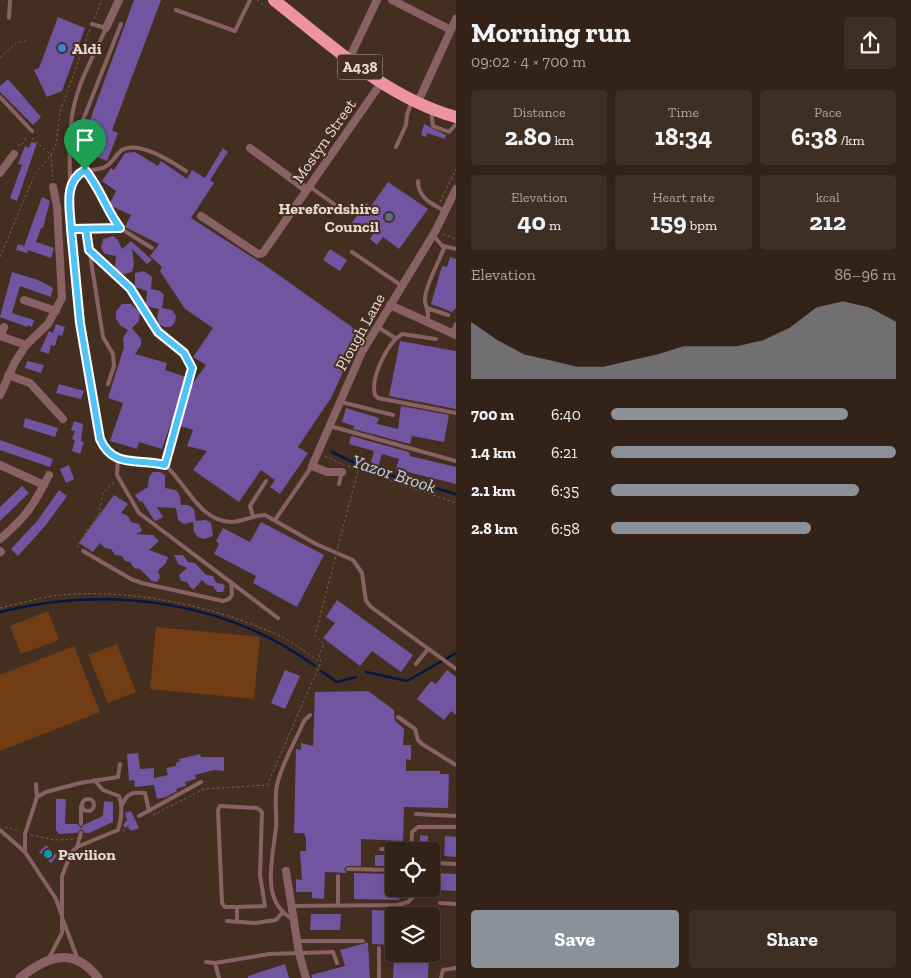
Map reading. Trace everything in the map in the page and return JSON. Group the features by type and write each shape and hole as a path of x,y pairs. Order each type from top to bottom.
{"highway":[{"name":"A438","path":"274,0 349,60 381,82 414,103 456,117"}],"street":[{"path":"106,28 119,0"},
{"path":"349,60 377,0"},
{"path":"392,0 451,30"},
{"path":"414,103 456,20"},
{"name":"Mostyn Street","path":"201,216 260,254 381,82"},
{"path":"250,148 308,188"},
{"path":"0,173 14,154"},
{"path":"0,396 8,375 26,345 48,324 62,298 63,283 57,206 53,187"},
{"name":"Plough Lane","path":"312,466 338,401 377,326 434,233 441,209 456,189"},
{"path":"24,300 35,300 56,311"},
{"path":"390,305 454,334"},
{"path":"4,327 0,336 26,345"},
{"path":"8,375 30,383 63,419"},
{"path":"57,411 63,403"},
{"path":"0,465 44,485"},
{"path":"312,466 327,472 342,472"},
{"path":"0,539 20,522 38,500 49,476"},
{"path":"286,871 299,953 306,978"},
{"path":"20,978 49,958 64,958 79,962 98,978"}],"lane":[{"path":"9,18 10,0"},
{"path":"176,10 235,31 250,0"},
{"path":"92,24 106,28 78,89 69,147 71,229 80,323 100,439 109,454 118,458 165,465 194,500 210,514 222,521 233,522 253,516 265,515 316,544 353,560 362,573 366,601 371,607 456,669"},
{"path":"69,147 75,140 121,24"},
{"path":"0,97 30,132"},
{"path":"396,147 406,126 407,115 414,103"},
{"path":"431,109 433,126 449,132 456,124"},
{"path":"70,187 76,176 85,170 104,168 121,151 135,148 167,158 186,171"},
{"path":"85,170 99,188 104,205 120,228 152,248"},
{"path":"418,181 420,194 441,209"},
{"path":"308,188 345,212"},
{"path":"71,229 120,228"},
{"path":"86,229 103,337 114,354 114,366 108,384"},
{"path":"427,322 429,317 425,295 444,248 434,233"},
{"path":"443,246 456,249"},
{"path":"89,250 130,288 158,332 184,353 192,368 165,465"},
{"path":"352,252 402,286"},
{"path":"427,308 448,315"},
{"path":"454,334 456,324"},
{"path":"377,326 395,338"},
{"path":"436,339 402,334 395,338 390,344 374,381 375,395 378,398 456,413"},
{"path":"338,401 393,415"},
{"path":"329,426 456,461"},
{"path":"118,458 116,470 119,479 139,514 278,618"},
{"path":"275,520 312,466"},
{"path":"339,484 342,472"},
{"path":"253,516 250,506 266,481"},
{"path":"83,551 136,581 223,601 229,599 232,595 231,582"},
{"path":"416,664 428,649"},
{"path":"294,920 282,913 275,905 273,898 271,871 277,785 304,721 310,715"},
{"path":"398,718 415,729 418,740 422,744 456,765"},
{"path":"37,797 63,787 118,777 120,764"},
{"path":"94,780 103,790 119,796 122,805"},
{"path":"139,816 202,782"},
{"path":"24,852 25,834 37,797 36,784"},
{"path":"49,958 60,940 62,876 71,853 77,847 118,830 122,805 126,797 133,792 145,794 149,811"},
{"path":"81,806 81,824"},
{"path":"220,806 257,808 262,812 260,875 265,906 237,907 225,907 222,903 218,810 220,806"},
{"path":"416,814 456,816"},
{"path":"381,849 411,850 412,832 418,827 456,827"},
{"path":"0,830 24,852 56,899 79,962"},
{"path":"77,847 80,833"},
{"path":"440,863 456,864"},
{"path":"348,869 385,870"},
{"path":"338,876 338,904"},
{"path":"292,906 338,904 398,905 408,902 413,897"},
{"path":"440,903 456,904"},
{"path":"237,907 237,922"},
{"path":"227,921 255,923 276,920 282,913"},
{"path":"297,941 363,940"},
{"path":"379,948 379,978"},
{"path":"206,962 215,963 269,954 333,952 337,963"},
{"path":"215,963 219,978"},
{"path":"441,978 443,970 456,968"}],"path":[{"path":"0,257 35,174 51,155 56,144 60,112 102,0"},
{"path":"0,58 16,43 26,41"},
{"path":"14,154 30,132"},
{"path":"51,155 53,187"},
{"path":"441,209 456,169"},
{"path":"434,233 456,239"},
{"path":"318,452 358,471 456,503"},
{"path":"154,815 204,790 267,785 321,662 319,655 324,644 315,636 358,471"},
{"path":"83,551 77,546 99,513 103,492 119,479"},
{"path":"0,608 62,596 113,594 175,602 232,616 273,632 321,662"},
{"path":"0,826 11,827 25,834 55,840 80,839"},
{"path":"121,832 129,828"}],"shaded area":[{"path":"48,611 59,640 21,654 10,626"},
{"path":"156,627 260,637 254,699 150,689"},
{"path":"117,644 136,692 108,703 88,655"},
{"path":"74,646 100,712 0,751 0,675"}],"building":[{"path":"134,0 161,0 112,130 118,133 107,161 79,150"},
{"name":"Aldi","path":"58,17 85,28 62,91 47,97 34,70 39,68"},
{"path":"8,79 41,117 33,125 0,92 0,86"},
{"path":"424,124 446,135 445,139 427,133 426,137 421,135"},
{"path":"31,142 37,143 17,201 10,198 22,165 18,164 25,146 29,148"},
{"path":"223,148 228,152 210,180 214,183 191,218 266,266 359,332 350,344 355,346 331,398 298,447 308,453 280,494 270,487 275,480 261,470 239,502 193,470 207,451 187,446 193,430 180,426 191,386 206,365 193,357 213,328 185,309 160,271 162,267 150,256 159,244 125,227 131,215 109,205 116,191 102,181 111,168 114,170 125,153 135,152 158,166 161,161 187,179 192,170 205,178"},
{"name":"Herefordshire Council","path":"388,182 428,209 399,249 383,237 377,245 370,239 375,231 366,225 362,232 351,224 366,203 371,206"},
{"path":"42,197 50,201 43,228 41,228 36,242 54,248 51,258 28,250 27,253 16,250 18,244 24,246"},
{"path":"113,236 118,240 122,249 131,241 152,260 147,264 132,249 134,265 132,272 119,273 115,267 116,256 105,254 101,248 103,239"},
{"path":"330,249 347,260 340,271 323,260"},
{"path":"450,257 456,259 456,308 452,312 431,304 442,266 447,267"},
{"path":"144,271 152,277 151,289 160,291 164,295 162,308 172,310 176,316 175,322 171,327 164,327 159,324 157,317 159,309 149,307 146,304 147,291 135,287 135,273"},
{"path":"12,272 38,280 53,288 51,297 20,286 12,313 34,320 32,327 0,317"},
{"path":"122,304 131,304 140,312 139,321 132,328 141,339 141,345 135,354 167,363 165,370 186,377 173,424 171,423 162,449 139,442 137,449 110,441 123,403 108,398 124,347 123,338 128,330 121,326 116,319 116,311"},
{"path":"56,324 65,327 62,336 58,335 55,346 51,345 49,354 40,351 49,331 53,333"},
{"path":"400,341 456,351 456,409 389,396"},
{"path":"27,361 44,365 41,373 25,368"},
{"path":"59,384 84,391 81,399 56,393"},
{"path":"401,406 449,415 444,442 412,436 410,444 353,429 354,426 342,422 346,408 379,418 377,424 398,429"},
{"path":"25,418 58,428 55,437 23,427"},
{"path":"74,421 83,424 81,441 84,442 80,454 72,451 75,440 72,439 75,431 71,430"},
{"path":"351,436 409,452 410,456 456,467 456,484 396,469 399,459 382,454 378,468 370,466 374,451 349,444"},
{"path":"0,440 53,459 50,467 0,450"},
{"path":"69,465 74,479 66,483 60,469"},
{"path":"153,472 160,472 165,475 165,488 176,490 180,496 181,505 188,505 194,509 196,521 206,520 211,523 213,536 204,539 198,537 194,532 193,522 184,524 178,520 176,508 157,507 163,517 156,521 154,520 142,501 140,502 135,495 148,487 149,477"},
{"path":"22,486 29,493 0,521 0,507"},
{"path":"59,490 67,496 46,525 18,556 11,549 38,520"},
{"path":"114,495 128,504 121,513 128,516 131,522 139,524 142,531 136,534 153,535 159,541 149,550 168,557 166,563 158,571 160,577 157,582 152,581 140,569 134,568 122,556 115,555 111,549 105,548 100,543 93,552 79,543"},
{"path":"261,522 324,555 297,607 253,583 256,576 214,554 219,544 216,541 223,528 250,542"},
{"path":"174,555 183,555 188,562 195,563 206,575 213,576 216,583 225,586 223,592 217,592 213,586 207,585 202,580 194,589 187,582 181,581 179,575 187,568 178,564"},
{"path":"337,600 413,655 401,672 372,651 360,666 323,638 335,623 326,617"},
{"path":"285,670 300,676 285,709 271,703"},
{"path":"447,670 456,677 456,715 451,711 444,720 417,699 431,681 436,684"},
{"path":"368,691 394,710 395,721 404,729 403,745 411,745 411,760 406,759 406,771 440,771 440,774 449,774 448,808 404,807 403,841 361,839 361,866 347,866 344,869 347,873 325,872 324,899 312,898 312,892 296,892 296,879 302,880 300,851 306,851 306,838 304,833 294,833 296,749 301,750 301,743 313,746 315,692"},
{"path":"138,753 140,769 154,768 154,778 168,775 166,768 176,766 176,763 180,761 179,759 200,754 201,757 224,757 224,771 214,770 195,775 196,779 185,782 186,786 176,789 177,791 166,797 157,799 154,785 135,787 134,780 129,781 127,754"},
{"path":"56,799 66,799 65,824 77,824 81,828 85,824 103,816 104,801 113,802 113,822 89,833 85,833 81,829 77,833 59,834 56,830"},
{"path":"131,811 139,828 131,831 128,826 125,828 123,825 127,820 125,813"},
{"path":"420,835 428,836 428,842 420,842"},
{"path":"445,836 456,837 456,857 444,856"},
{"name":"Pavilion","path":"46,845 57,856 51,863 39,852"},
{"path":"375,855 385,855 385,866 375,866"},
{"path":"354,873 385,874 385,897 399,897 399,900 354,899"},
{"path":"440,873 456,874 456,891 440,890"},
{"path":"372,910 385,911 385,945 372,944"},
{"path":"311,914 341,914 340,930 310,930"},
{"path":"368,943 370,978 312,978 311,975 345,966 340,950"},
{"path":"394,962 429,962 428,978 393,978"},
{"path":"285,964 289,978 248,978 248,976"}],"waterway":[{"name":"Yazor Brook","path":"332,452 363,467 456,494"},
{"path":"0,612 41,604 82,600 123,600 164,604 204,613 243,626 280,644 315,666"},
{"path":"366,672 407,681 456,653"},
{"path":"321,671 337,682 356,677"}],"place":[{"name":"Aldi","path":"62,48"},
{"name":"Herefordshire Council","path":"389,217"},
{"name":"Pavilion","path":"48,854"}],"route":[{"path":"85,170 76,176 70,187 71,229 86,229 89,250 108,270 130,288 158,332 184,353 192,368 165,465 123,460 115,457 104,448 100,439 80,323 71,229 120,228 104,205 96,182 85,170"}]}
